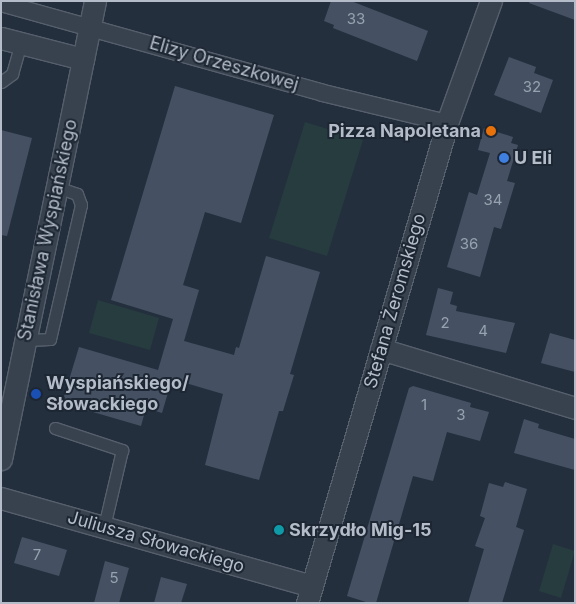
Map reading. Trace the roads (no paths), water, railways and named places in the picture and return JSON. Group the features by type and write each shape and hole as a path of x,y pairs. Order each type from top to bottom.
{"street":[{"name":"Stanisława Wyspiańskiego","path":"1,459 95,1"},
{"name":"Stefana Żeromskiego","path":"309,594 447,123 492,1"},
{"name":"Elizy Orzeszkowej","path":"1,3 90,26 323,93 447,123"},
{"path":"11,41 83,59"},
{"path":"381,349 575,408"},
{"name":"Juliusza Słowackiego","path":"1,498 104,528 309,594"}],"lane":[{"path":"1,82 12,74 11,41"},
{"path":"55,428 122,450 104,528"}],"place":[{"name":"Pizza Napoletana","path":"491,131"},
{"name":"U Eli","path":"504,158"},
{"name":"Wyspiańskiego/ Słowackiego","path":"36,394"},
{"name":"Skrzydło Mig-15","path":"279,530"}]}
